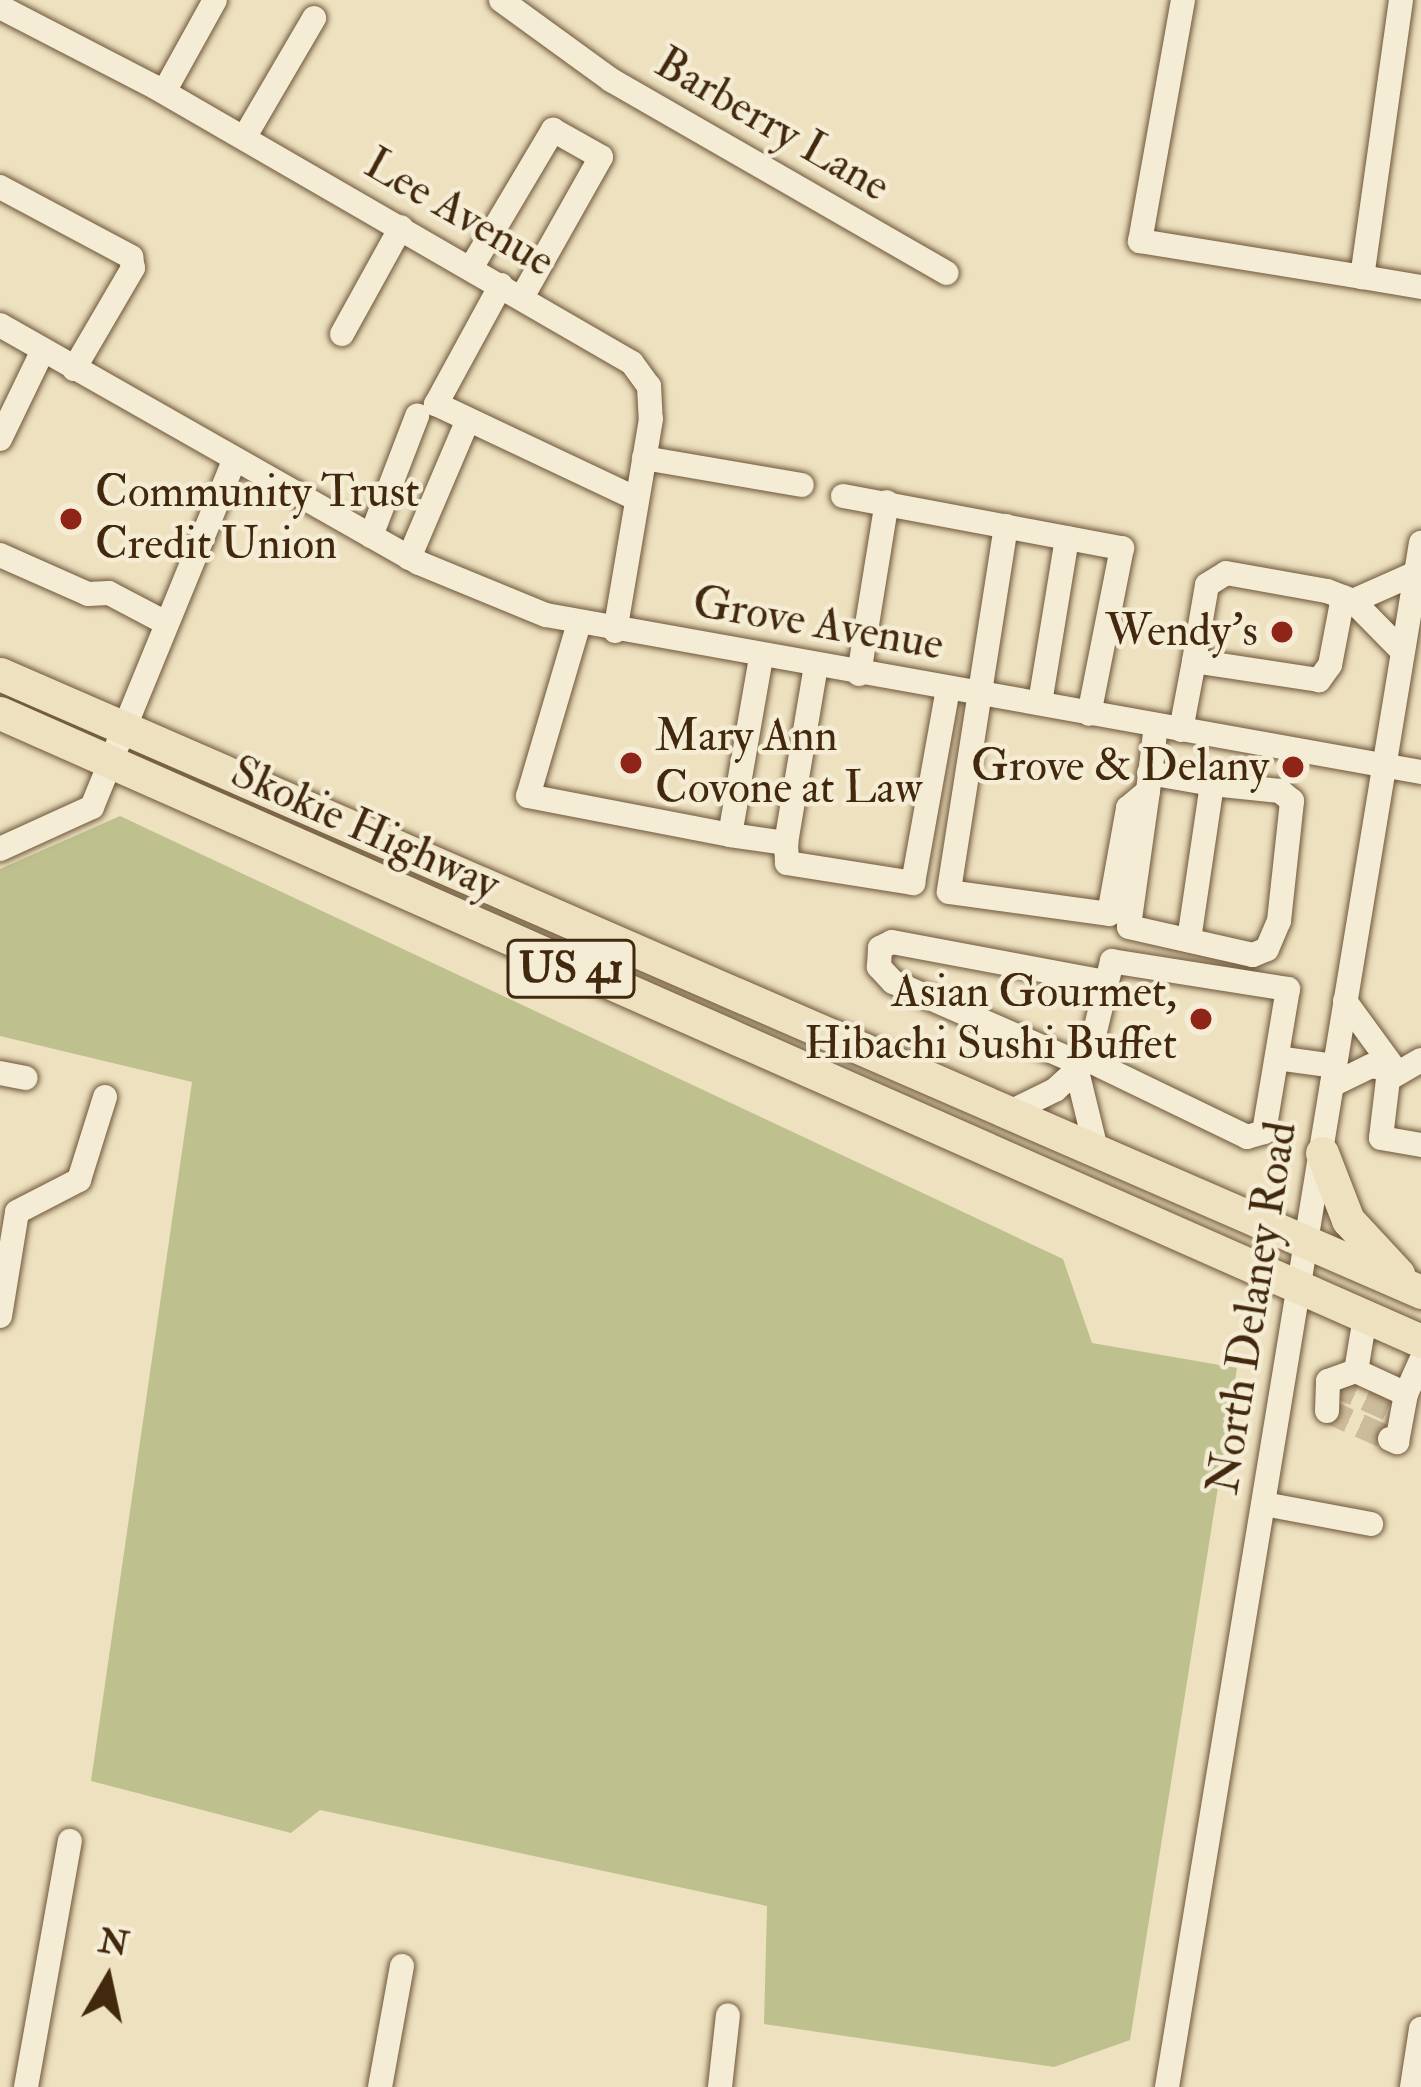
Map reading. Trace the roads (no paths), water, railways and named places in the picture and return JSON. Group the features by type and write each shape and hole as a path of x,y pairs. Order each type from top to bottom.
{"highway":[{"name":"Skokie Highway","path":"0,674 1416,1290"},
{"name":"Skokie Highway","path":"0,713 1421,1341"},
{"path":"1322,1153 1348,1220 1416,1290"}],"street":[{"path":"164,92 215,0"},
{"name":"Barberry Lane","path":"501,0 611,80 946,273"},
{"path":"1183,0 1140,241 1421,286"},
{"path":"1362,277 1401,0"},
{"name":"Lee Avenue","path":"0,7 244,137 512,291 641,373 652,403 615,631"},
{"path":"244,137 314,17"},
{"path":"471,268 553,130 601,157 436,404 637,499"},
{"path":"0,187 131,257 133,268 74,369"},
{"path":"342,334 401,227"},
{"name":"Grove Avenue","path":"0,325 409,558 579,623 1421,772"},
{"path":"0,439 43,350"},
{"path":"371,536 417,416"},
{"path":"409,558 468,421"},
{"path":"644,458 802,485"},
{"path":"0,849 92,807 164,622 235,459"},
{"path":"843,496 1122,548 1089,714"},
{"path":"859,674 887,502"},
{"path":"1006,526 949,892 1109,914 1127,808 1148,782"},
{"path":"1040,703 1067,538"},
{"path":"0,555 88,594 109,593 164,622"},
{"path":"1348,599 1418,572"},
{"name":"North Delaney Road","path":"1167,2087 1418,572"},
{"path":"1148,782 1280,791 1292,801 1288,858 1267,949 1253,956 1129,926 1148,782 1194,661 1207,585 1226,573 1348,599 1403,652"},
{"path":"1194,661 1319,680 1330,665 1348,599"},
{"path":"579,623 528,796 786,843"},
{"path":"730,835 760,657"},
{"path":"816,666 786,843 787,863 913,883 948,689"},
{"path":"1189,940 1212,784"},
{"path":"1096,1149 1082,1064 1101,981 1112,961 1288,989 1264,1132 1247,1137 1082,1064 893,982 879,967 880,949 892,942 1101,981"},
{"path":"1345,1001 1396,1071"},
{"path":"1276,1058 1334,1076 1371,1066 1396,1071"},
{"path":"1421,1060 1388,1079 1381,1138 1421,1145"},
{"path":"1010,1112 1055,1090 1082,1064"},
{"path":"0,1073 26,1078"},
{"path":"0,1316 8,1204 80,1180 105,1096"},
{"path":"1328,1411 1365,1317"},
{"path":"1390,1439 1397,1442 1401,1407 1421,1361"},
{"path":"1287,1373 1339,1379 1401,1407"},
{"path":"1264,1504 1371,1524"},
{"path":"26,2087 70,1841"},
{"path":"380,2087 402,1966"},
{"path":"720,2087 728,2015"},
{"path":"1412,2087 1421,2030"}],"tunnel":[{"path":"1333,1384 1395,1412"},
{"path":"1327,1411 1390,1439"}],"place":[{"name":"Community Trust Credit Union","path":"71,519"},
{"name":"Wendy's","path":"1282,632"},
{"name":"Mary Ann Covone at Law","path":"631,763"},
{"name":"Grove & Delany","path":"1293,767"},
{"name":"Asian Gourmet, Hibachi Sushi Buffet","path":"1201,1019"}]}
